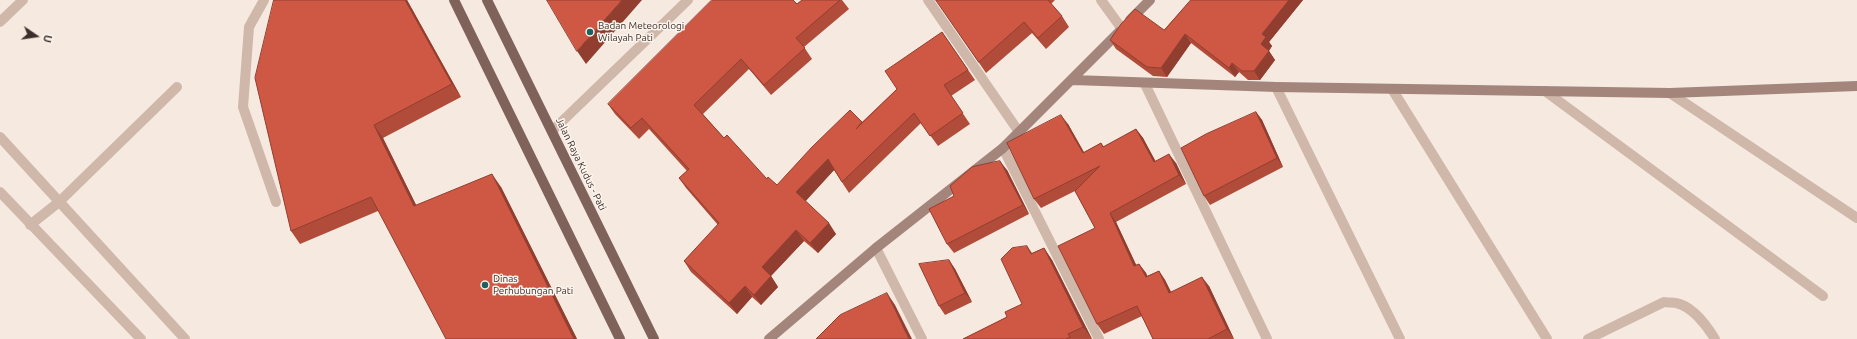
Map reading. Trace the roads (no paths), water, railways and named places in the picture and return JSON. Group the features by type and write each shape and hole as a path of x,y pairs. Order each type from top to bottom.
{"main road":[{"path":"454,0 620,339"},
{"name":"Jalan Raya Kudus - Pati","path":"487,0 654,339"}],"street":[{"path":"0,22 23,0"},
{"path":"264,0 249,27 243,107 276,202"},
{"path":"552,131 688,0"},
{"path":"928,0 1019,132"},
{"path":"1102,0 1122,29"},
{"path":"769,339 876,248 1003,148 1073,80 1150,0"},
{"path":"1073,80 1145,84 1276,87 1670,93 1857,86"},
{"path":"1145,84 1267,339"},
{"path":"30,225 59,202 177,87"},
{"path":"1276,87 1400,339"},
{"path":"1392,89 1547,339"},
{"path":"1545,91 1823,296"},
{"path":"1670,93 1857,218"},
{"path":"0,137 185,339"},
{"path":"1003,148 1099,339"},
{"path":"0,192 141,339"},
{"path":"876,248 922,339"},
{"path":"1588,339 1664,302 1678,303 1691,311 1710,331 1715,339"}],"place":[{"name":"Badan Meteorologi Wilayah Pati","path":"590,32"},
{"name":"Dinas Perhubungan Pati","path":"485,285"}]}
